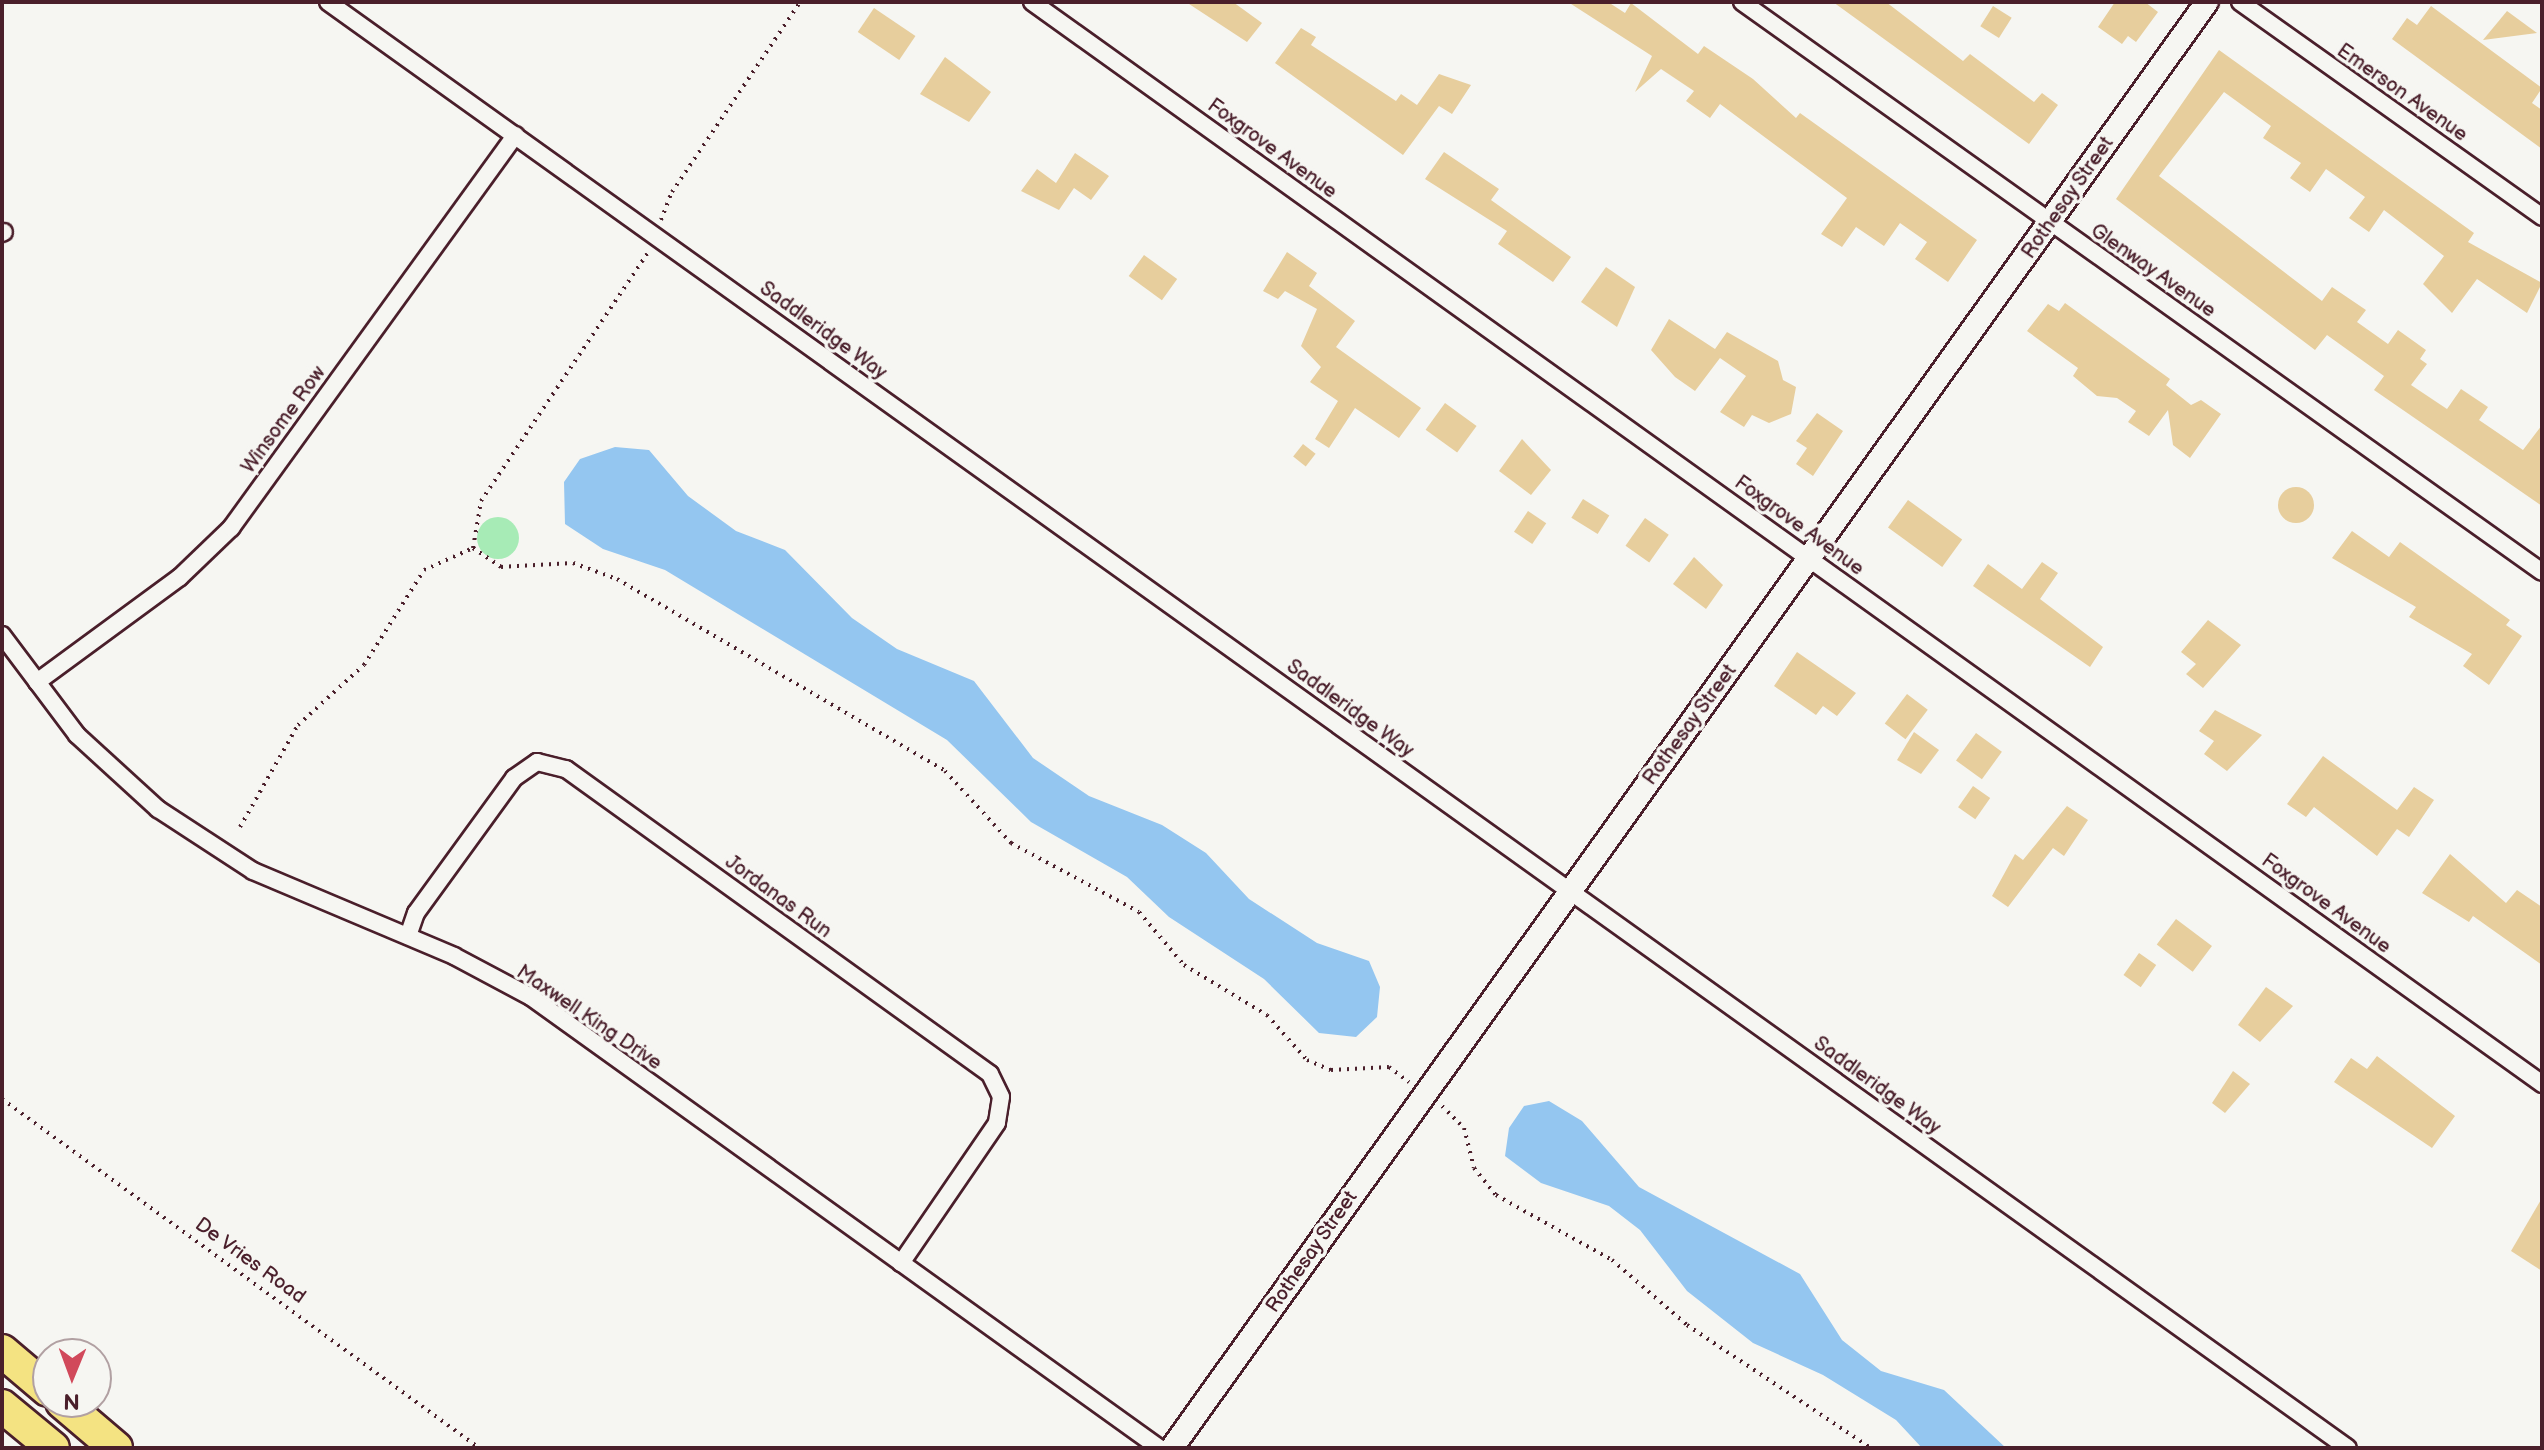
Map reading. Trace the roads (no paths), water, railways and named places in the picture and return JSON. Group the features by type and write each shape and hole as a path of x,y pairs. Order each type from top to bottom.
{"highway":[{"path":"2,1351 32,1376"},
{"path":"2,1406 53,1448"},
{"path":"81,1418 116,1448"}],"street":[{"name":"Saddleridge Way","path":"328,2 2348,1448"},
{"name":"Foxgrove Avenue","path":"1032,2 2542,1084"},
{"name":"Glenway Avenue","path":"1742,2 2542,572"},
{"name":"Rothesay Street","path":"1172,1448 2207,2"},
{"name":"Emerson Avenue","path":"2240,2 2542,217"},
{"name":"Winsome Row","path":"37,682 180,577 231,528 515,135"},
{"name":"Maxwell King Drive","path":"2,635 77,735 158,809 253,871 408,936 531,997 1159,1448"},
{"name":"Jordanas Run","path":"408,936 416,913 514,778 537,762 566,769 990,1074 1001,1097 997,1123 901,1263"}],"water":[{"path":"615,447 649,450 688,496 736,531 785,550 852,618 897,649 974,681 1033,758 1089,796 1162,825 1206,853 1249,899 1317,943 1369,961 1380,987 1377,1017 1356,1037 1319,1033 1264,979 1169,917 1127,877 1031,822 947,740 665,570 603,549 565,524 564,482 580,459"},
{"path":"1549,1101 1582,1121 1639,1187 1800,1274 1842,1340 1881,1371 1944,1390 2006,1448 1922,1448 1896,1420 1823,1375 1753,1343 1687,1291 1640,1230 1609,1206 1541,1183 1505,1156 1509,1128 1524,1106"}]}
